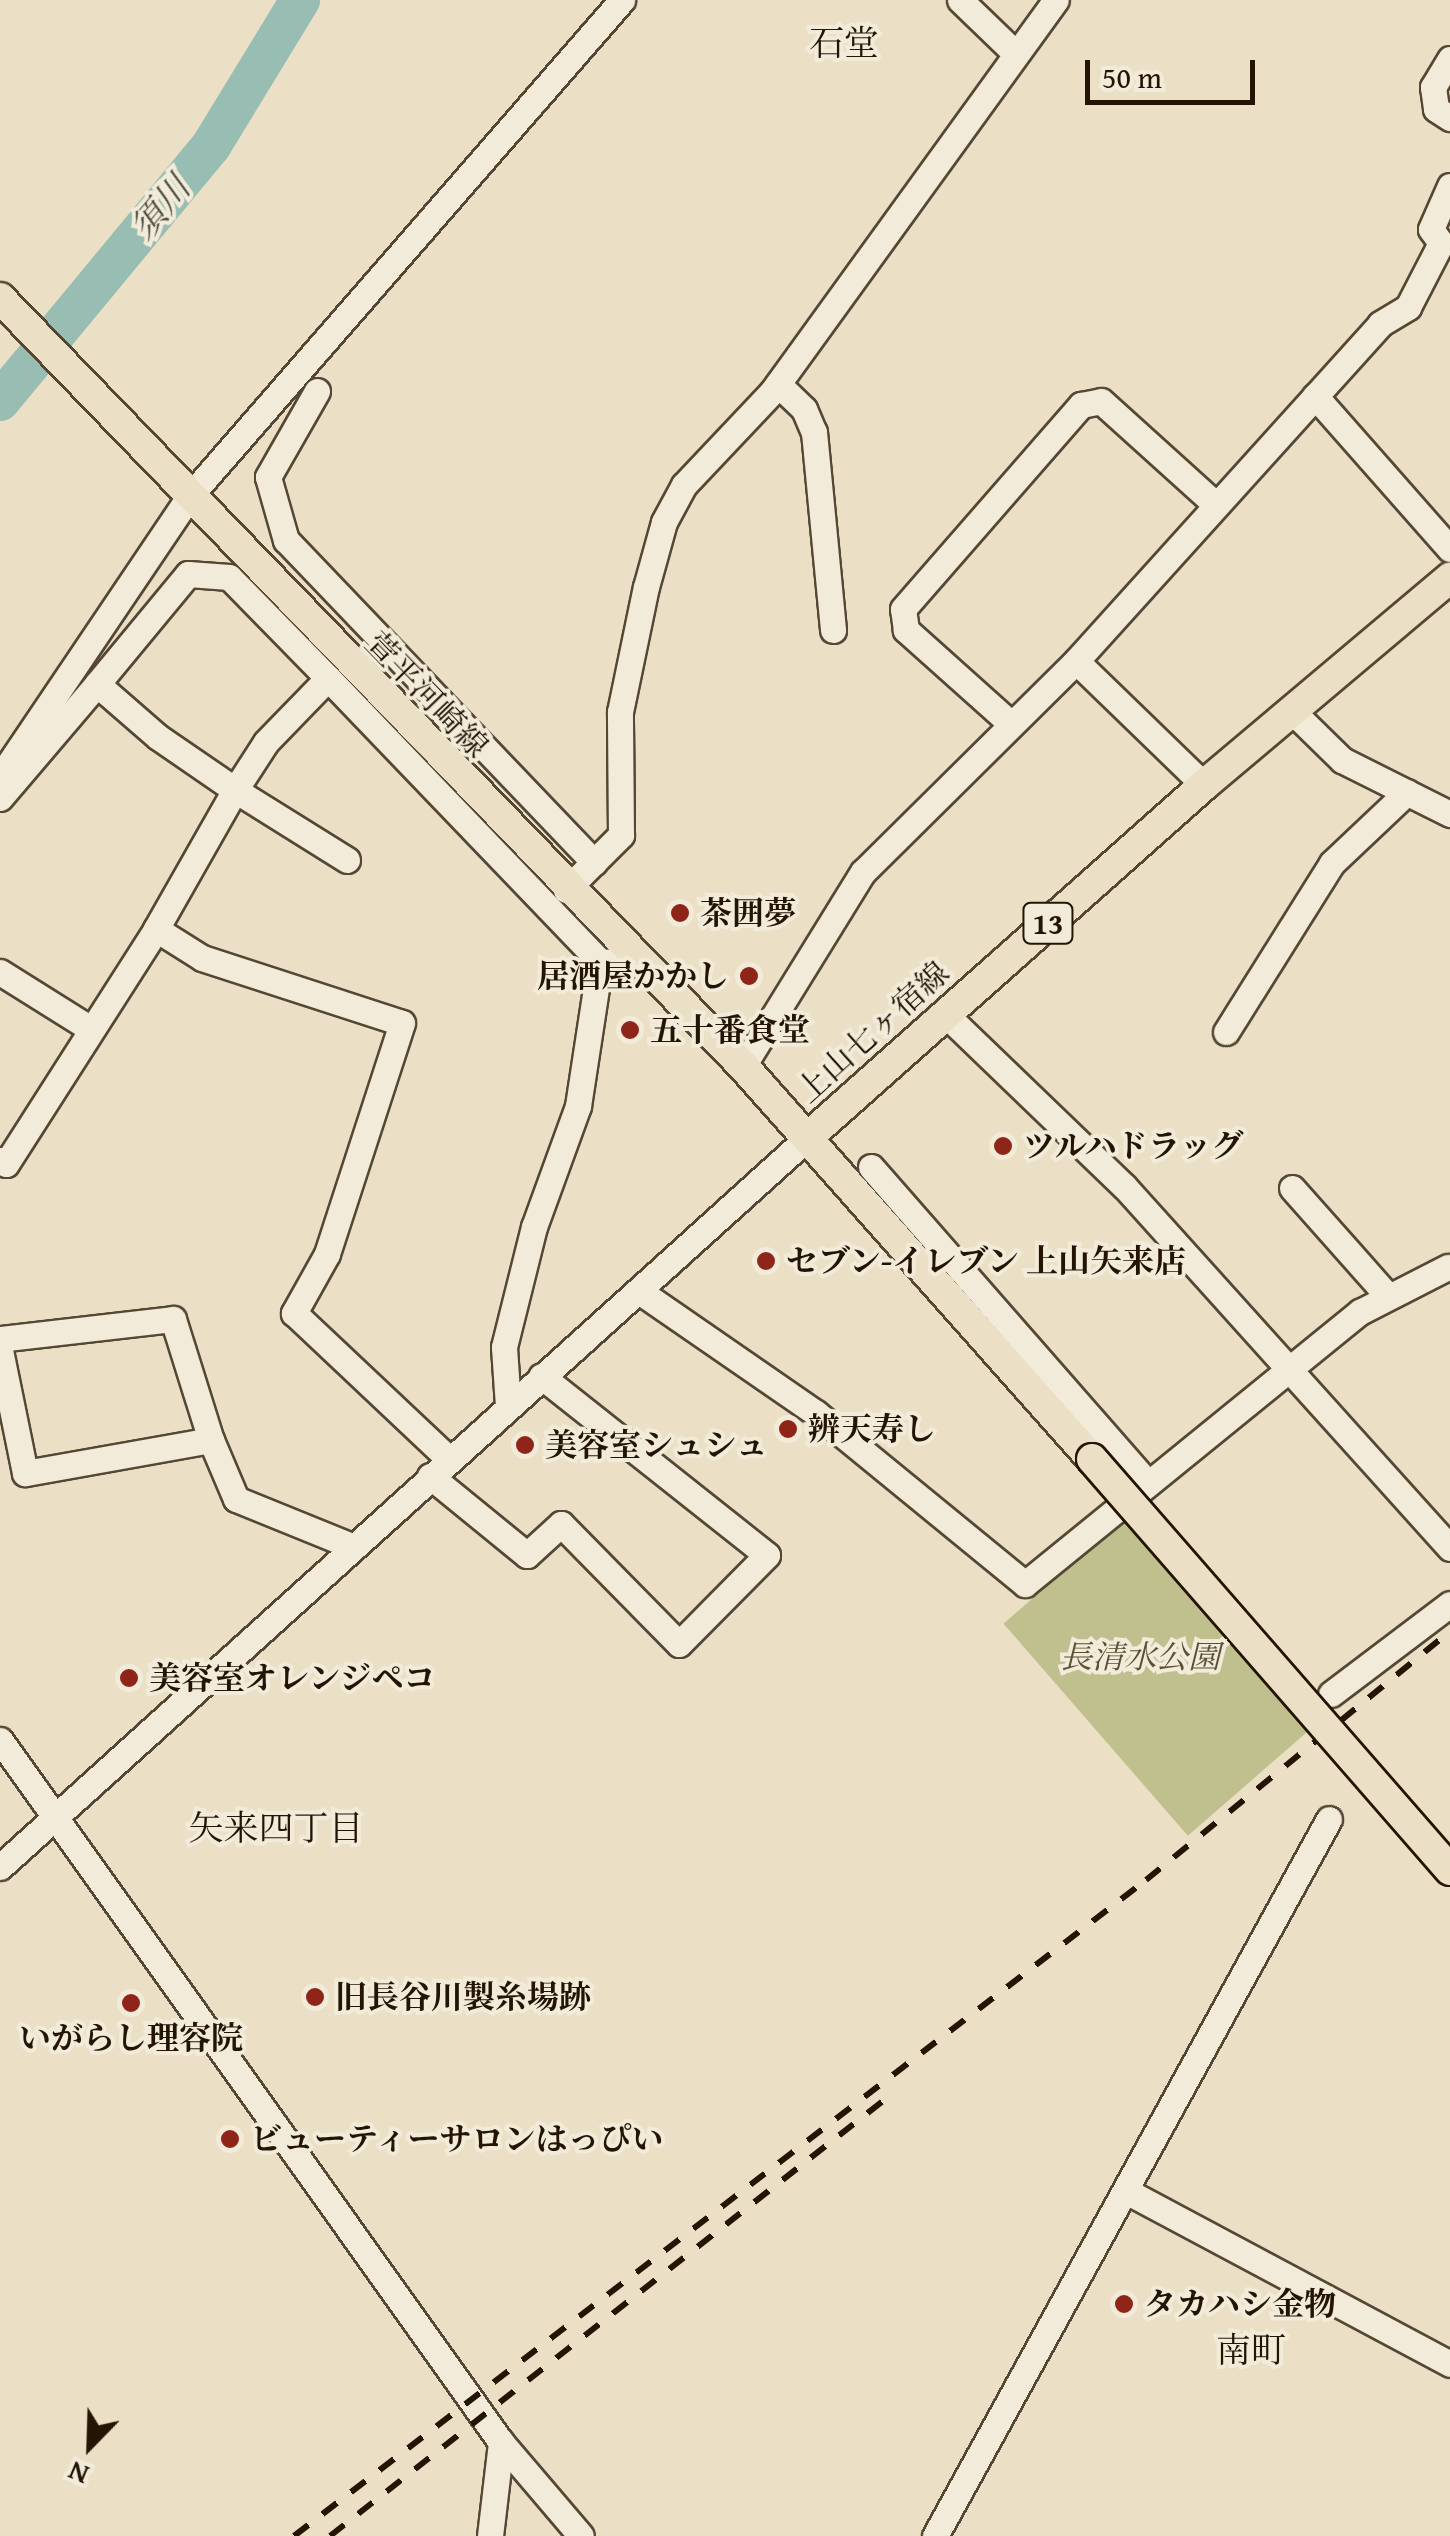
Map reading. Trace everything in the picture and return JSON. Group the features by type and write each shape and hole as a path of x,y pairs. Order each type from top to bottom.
{"main road":[{"name":"萱平河崎線","path":"0,298 188,498 566,890 743,1066 808,1138"},
{"name":"上山七ヶ宿線","path":"1446,587 1204,785 808,1138 1450,1870"}],"street":[{"path":"0,777 188,498 622,0"},
{"path":"960,0 1014,52"},
{"path":"566,890 621,835 620,712 664,522 684,485 722,452 778,384 1014,52 1056,0"},
{"path":"1450,59 1433,87 1436,109 1450,118"},
{"path":"743,1066 863,872 1076,661 1380,324 1408,308 1445,245 1431,229 1450,186"},
{"path":"778,384 804,409 814,432 833,630"},
{"path":"316,391 268,476 286,540 594,862"},
{"path":"1314,396 1450,548"},
{"path":"1010,723 906,630 902,609 1081,405 1101,401 1216,506"},
{"path":"0,798 188,574 228,577 600,962"},
{"path":"1076,661 1204,785"},
{"path":"0,1160 6,1164 156,929 266,742 328,678"},
{"path":"97,684 158,737 348,860"},
{"path":"1293,712 1319,744 1450,814"},
{"path":"1226,1032 1332,863 1407,792"},
{"path":"156,929 202,958 402,1022 327,1254 294,1313 527,1555 561,1524 680,1644 767,1555 541,1376"},
{"path":"600,962 636,959"},
{"path":"508,1406 504,1347 534,1227 578,1106 600,962"},
{"path":"0,972 91,1029"},
{"path":"946,1014 1124,1186 1450,1548"},
{"path":"0,1867 808,1138"},
{"path":"871,1167 1147,1482"},
{"path":"1292,1188 1388,1296"},
{"path":"639,1291 816,1413 1025,1584 1147,1482 1388,1296 1448,1266"},
{"path":"0,1340 174,1319 211,1440 236,1499 354,1547"},
{"path":"0,1350 25,1472 211,1440"},
{"path":"1331,1694 1450,1604"},
{"path":"0,1740 500,2442 581,2536"},
{"path":"935,2536 1128,2192 1329,1819"},
{"path":"1128,2192 1450,2364"},
{"path":"490,2536 500,2442"}],"green space":[{"name":"長清水公園","path":"1125,1518 1309,1730 1188,1836 1003,1624"}],"waterway":[{"name":"須川","path":"0,401 211,146 300,0"}],"railway":[{"path":"294,2536 1146,1880 1450,1631"},
{"path":"330,2536 884,2100"}],"place":[{"name":"茶囲夢","path":"680,913"},
{"name":"居酒屋かかし","path":"749,976"},
{"name":"五十番食堂","path":"630,1030"},
{"name":"ツルハドラッグ","path":"1003,1146"},
{"name":"セブン-イレブン 上山矢来店","path":"766,1261"},
{"name":"辨天寿し","path":"788,1429"},
{"name":"美容室シュシュ","path":"525,1445"},
{"name":"美容室オレンジペコ","path":"129,1678"},
{"name":"旧長谷川製糸場跡","path":"315,1997"},
{"name":"いがらし理容院","path":"131,2003"},
{"name":"ビューティーサロンはっぴい","path":"230,2139"},
{"name":"タカハシ金物","path":"1124,2304"}],"district":[{"name":"石堂","path":"844,43"},
{"name":"矢来四丁目","path":"276,1828"},
{"name":"南町","path":"1251,2350"}]}
